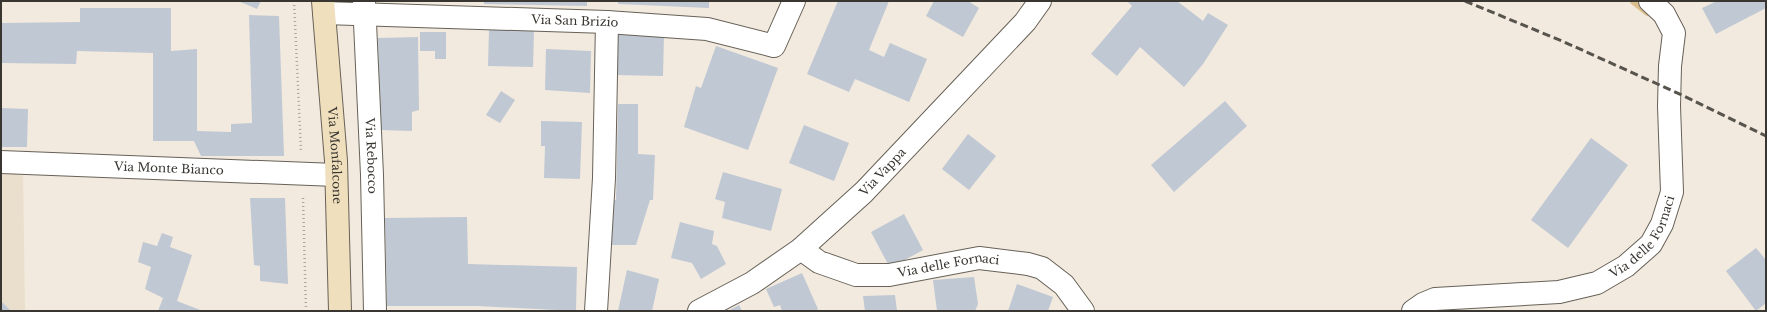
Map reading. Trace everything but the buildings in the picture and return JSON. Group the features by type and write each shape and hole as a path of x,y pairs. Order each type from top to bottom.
{"main road":[{"name":"Via Monfalcone","path":"324,7 336,175 340,311"}],"street":[{"name":"Via San Brizio","path":"324,7 474,10 707,29 774,46 794,1"},
{"name":"Via Vappa","path":"699,311 752,283 801,249 869,187 1025,22 1040,1"},
{"name":"Via delle Fornaci","path":"1413,311 1423,304 1435,299 1559,292 1597,283 1626,266 1651,244 1662,224 1672,192 1669,106 1670,66 1674,33 1664,14 1650,1"},
{"name":"Via Rebocco","path":"364,8 372,176 375,311"},
{"path":"596,311 604,178 607,22"},
{"name":"Via Monte Bianco","path":"1,162 336,175"},
{"name":"Via delle Fornaci","path":"801,249 818,262 856,275 889,275 979,258 1028,264 1042,268 1064,285 1083,311"}],"shaded area":[{"path":"1,170 23,171 25,311 1,311"}],"waterway":[{"path":"1634,1 1648,12"}],"railway":[{"path":"1465,1 1562,41 1684,96 1766,136"}]}
